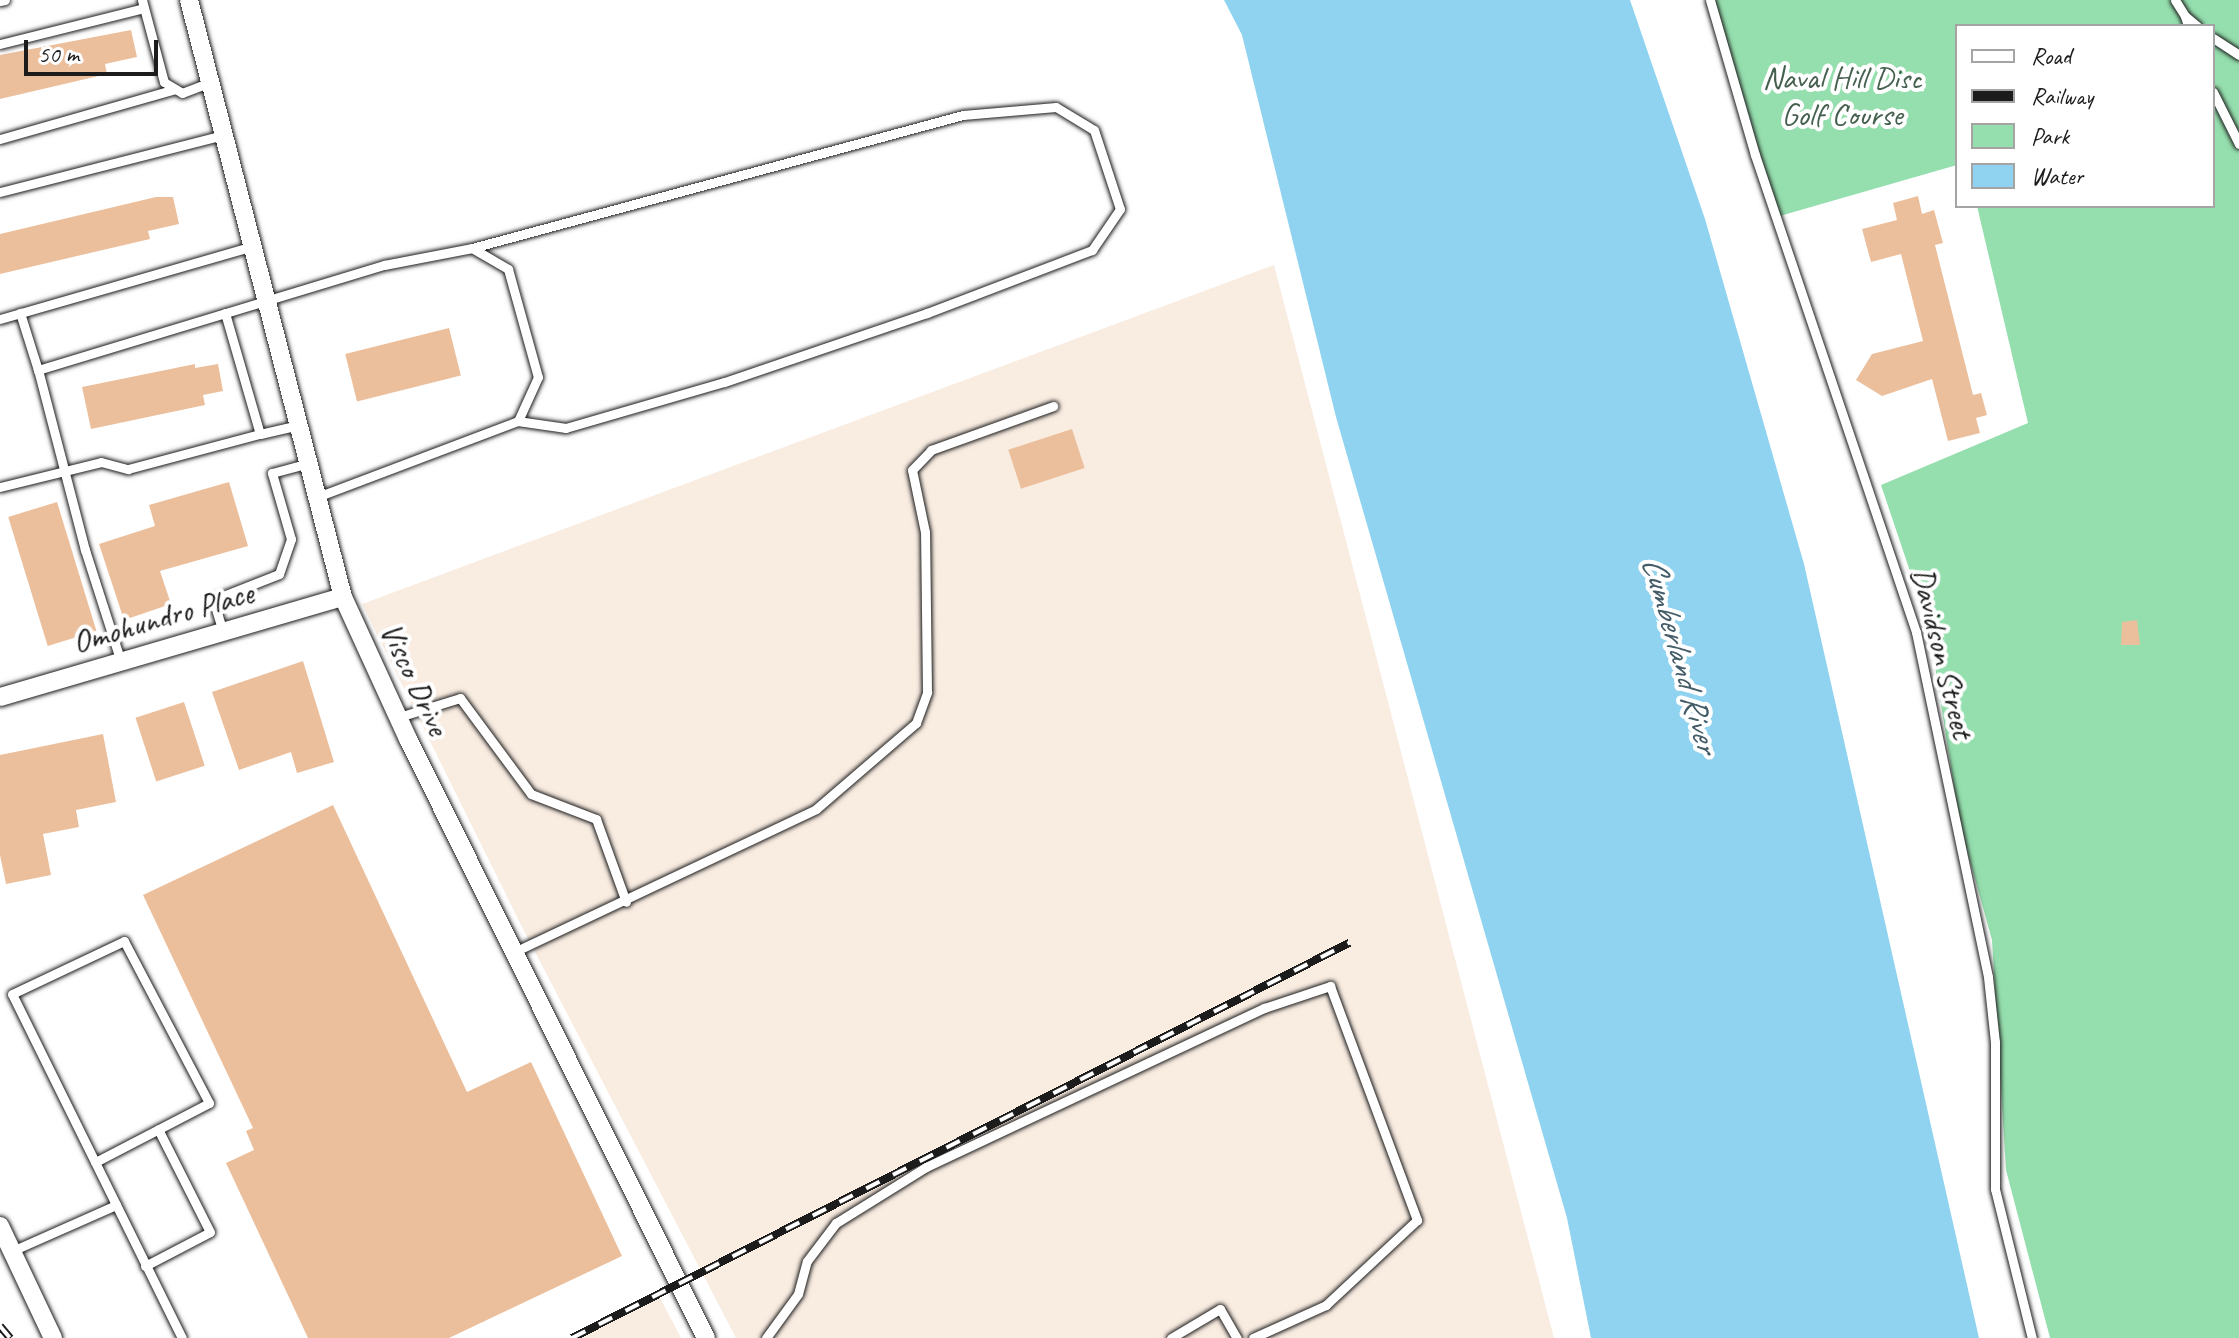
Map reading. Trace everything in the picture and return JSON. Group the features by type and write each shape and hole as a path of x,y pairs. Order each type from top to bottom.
{"street":[{"name":"Visco Drive","path":"189,0 343,597 514,952 706,1338"},
{"name":"Omohundro Place","path":"0,697 343,597"},
{"path":"0,1226 53,1338"}],"lane":[{"name":"Davidson Street","path":"1710,0 1759,168 1916,632 1991,998 1995,1189 2032,1338"},
{"path":"2175,0 2186,21"},
{"path":"0,44 143,4 164,82 182,93 211,82"},
{"path":"2215,39 2239,55"},
{"path":"0,139 175,89"},
{"path":"2215,96 2239,144"},
{"path":"38,370 384,265 472,248 963,115 1056,107 1094,130 1120,209 1092,250 927,313 724,382 566,428 518,421 317,497"},
{"path":"0,192 224,135"},
{"path":"0,319 253,246"},
{"path":"472,248 508,269 538,377 518,421"},
{"path":"20,313 67,472 85,550 121,662"},
{"path":"225,313 260,434"},
{"path":"514,952 626,902 816,809 916,723 927,692 925,532 912,470 931,450 1053,406"},
{"path":"0,487 101,462 128,469 299,425"},
{"path":"223,632 213,600 279,574 291,539 272,473 309,463"},
{"path":"399,717 460,698 531,794 596,819 626,902"},
{"path":"95,1162 209,1103 124,941 12,994 145,1266 182,1338"},
{"path":"766,1338 798,1294 807,1261 836,1223 926,1167 1249,1014 1330,986 1417,1220 1326,1305 1253,1338"},
{"path":"145,1266 210,1232 158,1129"},
{"path":"12,1251 116,1205"},
{"path":"1171,1338 1220,1309 1237,1338"}],"shaded area":[{"path":"1274,265 1554,1338 736,1338 521,925 362,604"},
{"path":"659,1296 681,1338 580,1338"}],"green space":[{"name":"Naval Hill Disc Golf Course","path":"1712,0 2239,0 2239,1338 2050,1338 2006,1170 1992,940 1960,825 1929,628 1881,485 2028,423 1977,208 2215,208 2215,24 1955,24 1955,166 1776,217"}],"water":[{"name":"Cumberland River","path":"1224,0 1630,0 1705,219 1804,564 1979,1338 1591,1338 1567,1218 1336,417 1242,35"}],"building":[{"path":"131,30 137,57 105,64 107,74 0,99 0,55"},
{"path":"1918,196 1922,214 1934,210 1943,243 1935,245 1973,395 1981,393 1987,415 1976,418 1980,433 1948,441 1932,379 1882,396 1856,380 1872,354 1923,341 1901,254 1871,262 1862,229 1897,220 1893,203"},
{"path":"156,197 173,197 179,224 148,231 150,239 0,274 0,234"},
{"path":"449,328 461,376 357,401 345,354"},
{"path":"195,364 195,368 218,364 223,391 203,395 205,405 91,429 82,387"},
{"path":"1072,429 1085,468 1021,489 1008,450"},
{"path":"229,482 248,546 160,571 171,604 124,620 99,544 155,526 149,505"},
{"path":"57,502 96,631 48,646 8,517"},
{"path":"2137,620 2140,645 2121,645 2122,622"},
{"path":"303,661 334,762 297,773 291,752 239,770 212,692"},
{"path":"184,702 205,766 156,781 135,718"},
{"path":"103,734 116,802 76,810 79,827 43,834 51,875 6,884 0,855 0,755"},
{"path":"333,805 467,1092 531,1062 622,1256 449,1338 308,1338 226,1163 254,1150 246,1131 253,1128 143,895"}],"railway":[{"path":"572,1338 1349,943"},
{"path":"0,1326 10,1338"}]}
